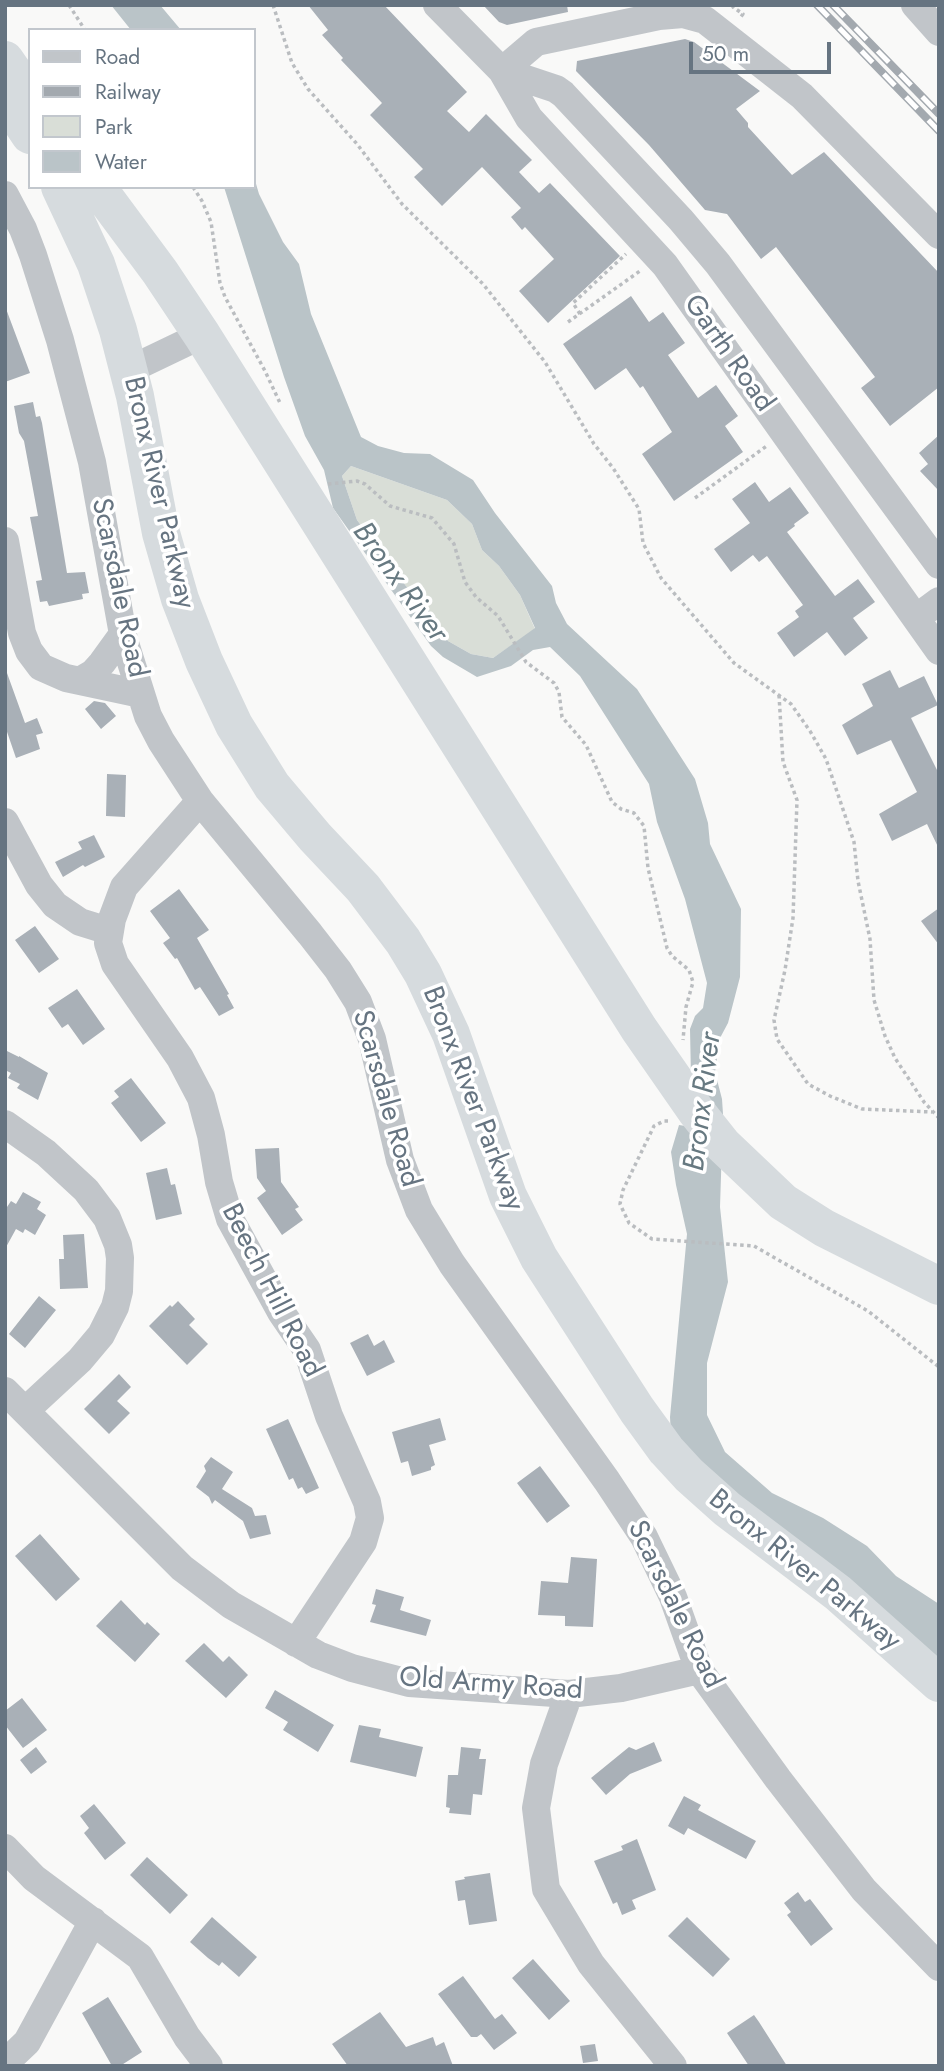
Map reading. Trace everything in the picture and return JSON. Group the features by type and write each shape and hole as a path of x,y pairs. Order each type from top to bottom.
{"highway":[{"path":"5,60 28,93"},
{"path":"5,98 28,132"},
{"name":"Bronx River Parkway","path":"61,189 96,264 129,370 167,554 192,633 218,694 272,786 363,888 404,942 423,974 452,1034 508,1196 558,1289 637,1410 666,1450 689,1475 734,1515 838,1593 939,1684"},
{"path":"98,189 153,262 202,335 639,1029 679,1111 723,1145 769,1192 798,1212 939,1286"}],"street":[{"name":"Garth Road","path":"437,5 502,71 529,118 643,253 665,265 939,651"},
{"path":"597,5 617,25"},
{"path":"915,5 939,32"},
{"path":"502,71 536,42 683,14 705,20 802,96 939,235"},
{"name":"Garth Road","path":"502,71 556,89 563,94 681,220 718,264 939,565"},
{"name":"Scarsdale Road","path":"5,195 33,255 70,377 92,462 123,634 148,716 161,741 201,801 310,934 338,970 358,1002 372,1039 400,1160 419,1210 452,1264 615,1492 644,1537 673,1597 699,1670 778,1779 864,1890 939,1967"},
{"path":"643,253 681,220"},
{"path":"129,370 202,335"},
{"path":"5,541 9,595 35,660 49,671 141,694"},
{"path":"916,618 939,601"},
{"path":"81,680 93,673 123,634"},
{"name":"Beech Hill Road","path":"201,801 124,887 109,931 110,954 180,1058 201,1098 230,1219 281,1312 307,1350 329,1416 367,1502 370,1518 363,1542 296,1643"},
{"path":"5,822 39,885 55,905 80,922 109,931"},
{"path":"5,1124 46,1153 86,1190 107,1218 118,1245 120,1258 120,1291 101,1335 80,1360 26,1410"},
{"name":"Old Army Road","path":"5,1391 182,1568 231,1605 318,1655 352,1668 410,1683 569,1694 621,1688 699,1670"},
{"path":"569,1694 539,1783 536,1808 546,1889 591,1964 673,2066"},
{"path":"5,1848 34,1878 140,1957 187,2037 209,2066"},
{"path":"5,2063 27,2042 93,1921"}],"path":[{"path":"69,5 84,28"},
{"path":"273,5 292,63 308,89 357,144 402,204 482,284 545,362 594,444 639,509 643,543 661,578 734,663 791,705 826,759 854,842 858,881 870,939 874,1000 881,1024 895,1058 924,1102 939,1118"},
{"path":"194,189 211,222 220,283 225,297 281,405"},
{"path":"568,322 643,253"},
{"path":"580,313 573,303 643,253"},
{"path":"695,498 775,440"},
{"path":"319,485 357,481 365,484 390,506 432,518 454,544 465,582 476,597 498,616 526,662 554,683 562,717 586,745 612,802 621,809 634,813 644,825 648,868 667,948 672,956 690,970 694,982 684,1023"},
{"path":"779,695 783,762 797,800 793,918 774,1020 777,1039 808,1084 830,1096 862,1109 933,1112"},
{"path":"679,1111 654,1126 623,1190 620,1204 629,1223 652,1238 754,1246 857,1305 891,1328 939,1367"}],"green space":[{"path":"351,466 447,500 472,524 482,550 499,566 520,595 535,629 493,658 471,654 448,641 427,607 406,586 357,520 342,476"}],"water":[{"path":"111,5 160,5 179,28 129,28"},
{"name":"Bronx River","path":"256,184 283,242 299,264 311,314 361,437 378,446 404,453 430,454 473,480 552,586 556,603 567,624 637,689 695,779 708,823 710,844 741,909 740,977 728,1023 720,1038 715,1072 723,1114 720,1207 728,1282 707,1363 707,1415 725,1452 772,1493 823,1518 867,1546 896,1576 939,1604 939,1658 739,1502 671,1435 670,1417 687,1234 671,1152 679,1125 692,1127 690,1029 695,1016 703,1008 707,983 685,899 657,822 649,784 580,676 550,647 533,650 511,666 477,677 443,657 431,646 333,508 324,470 305,436 225,189 256,189","holes":["351,466 447,500 472,524 482,550 499,566 520,595 535,628 493,658 471,654 448,641 427,607 406,586 357,520 342,476"]}],"building":[{"path":"308,5 384,5 467,92 447,111 469,132 486,114 532,160 519,172 539,193 550,183 620,256 548,323 519,291 554,259 525,227 522,230 511,217 521,208 482,167 442,206 414,177 423,169 370,115 382,103 341,60 343,58 322,35 328,30"},
{"path":"483,5 567,5 568,12 507,25 499,22"},
{"path":"685,39 694,42 760,91 736,109 748,123 748,127 792,175 824,152 939,273 939,387 890,426 861,388 875,377 776,247 761,259 727,214 705,210 649,145 576,71 577,61"},
{"path":"631,296 649,322 663,312 685,343 668,355 698,398 716,385 738,416 725,426 743,452 674,501 642,454 672,432 643,386 640,388 626,368 595,390 563,344"},
{"path":"5,306 30,373 5,382"},
{"path":"33,402 36,417 40,416 42,423 67,573 85,572 89,593 82,594 83,599 49,606 47,601 40,602 36,581 42,580 30,517 38,516 24,441 19,433 14,406"},
{"path":"939,435 939,491 920,471 928,464 919,453"},
{"path":"755,482 769,502 790,487 809,513 787,532 835,596 858,579 875,602 853,618 868,638 845,656 827,632 794,657 777,633 799,617 795,611 803,605 767,556 759,562 753,555 731,572 714,549 750,523 732,499"},
{"path":"890,670 899,688 924,676 938,705 911,718 939,774 939,849 927,824 892,841 879,814 917,792 891,740 857,755 842,725 873,706 862,684"},
{"path":"7,673 25,723 37,718 43,733 36,735 40,749 16,758 5,726"},
{"path":"94,701 105,703 116,716 101,729 85,709"},
{"path":"107,774 126,775 125,817 106,816"},
{"path":"94,835 105,857 85,867 83,865 63,877 55,862 82,849 78,842"},
{"path":"179,889 209,930 197,938 229,994 227,995 234,1008 219,1016 200,987 195,990 177,958 175,959 163,943 170,938 150,911"},
{"path":"939,908 939,945 921,921"},
{"path":"35,926 59,959 39,973 15,940"},
{"path":"77,989 105,1029 83,1045 68,1024 62,1028 48,1008"},
{"path":"5,1050 48,1073 38,1100 17,1088 20,1084 8,1078 11,1073 5,1070"},
{"path":"131,1078 166,1123 141,1142 111,1103 119,1097 114,1091"},
{"path":"279,1148 281,1182 299,1207 295,1209 303,1220 282,1235 257,1198 266,1191 257,1178 255,1149"},
{"path":"167,1168 171,1185 175,1184 182,1214 156,1220 146,1173"},
{"path":"23,1192 41,1202 37,1209 46,1215 35,1235 25,1229 23,1233 16,1229 5,1249 5,1210 11,1201 16,1204"},
{"path":"84,1234 88,1288 60,1289 59,1259 64,1259 63,1235"},
{"path":"39,1296 56,1310 25,1348 9,1334"},
{"path":"178,1301 195,1319 189,1325 208,1344 187,1365 149,1326 170,1305 172,1307"},
{"path":"368,1334 374,1346 384,1340 395,1362 367,1376 350,1343"},
{"path":"119,1374 131,1387 117,1401 130,1413 109,1434 84,1409"},
{"path":"440,1418 446,1440 429,1445 435,1465 431,1470 412,1476 408,1461 401,1463 392,1432"},
{"path":"288,1419 319,1488 306,1494 302,1487 298,1489 293,1478 289,1480 266,1429"},
{"path":"211,1457 233,1472 222,1489 252,1508 255,1516 266,1515 271,1534 250,1539 243,1521 215,1500 212,1504 209,1497 196,1487 206,1471 204,1466"},
{"path":"540,1466 570,1506 547,1523 517,1483"},
{"path":"40,1534 80,1579 56,1601 15,1556"},
{"path":"571,1557 597,1559 593,1627 565,1626 565,1616 538,1615 541,1581 568,1583"},
{"path":"376,1589 404,1597 400,1610 431,1620 426,1636 370,1622 376,1605 372,1604"},
{"path":"121,1600 145,1625 147,1622 160,1634 135,1662 96,1626"},
{"path":"204,1643 223,1662 229,1656 248,1675 226,1698 185,1661"},
{"path":"275,1690 334,1725 318,1752 283,1730 288,1722 265,1708"},
{"path":"22,1698 47,1730 23,1748 5,1725 5,1711"},
{"path":"359,1725 381,1729 379,1737 423,1747 416,1777 350,1762"},
{"path":"654,1742 662,1761 630,1774 606,1795 591,1778 629,1747 636,1750"},
{"path":"36,1747 47,1762 31,1774 20,1760"},
{"path":"461,1747 481,1749 479,1759 486,1759 482,1795 473,1794 471,1815 449,1813 450,1808 446,1807 448,1775 458,1775"},
{"path":"684,1796 701,1805 698,1810 756,1841 746,1859 688,1828 684,1835 668,1826"},
{"path":"94,1804 126,1843 105,1860 84,1833 89,1828 80,1816"},
{"path":"637,1839 656,1890 632,1900 636,1909 622,1915 617,1902 613,1904 594,1861 623,1850 621,1846"},
{"path":"147,1857 188,1895 170,1914 130,1875"},
{"path":"490,1873 497,1921 469,1925 465,1900 458,1901 455,1881"},
{"path":"798,1892 805,1902 810,1899 833,1929 811,1946 787,1915 791,1912 784,1903"},
{"path":"212,1917 257,1957 239,1977 222,1962 219,1966 190,1942"},
{"path":"687,1917 730,1959 713,1977 668,1936"},
{"path":"533,1959 570,2001 549,2020 512,1978"},
{"path":"463,1976 495,2019 502,2014 517,2033 494,2050 481,2034 471,2037 438,1994"},
{"path":"108,1997 142,2052 120,2066 112,2066 82,2013"},
{"path":"380,2012 406,2047 433,2037 436,2046 444,2042 453,2066 348,2066 332,2044"},
{"path":"754,2015 787,2066 749,2066 727,2033"},
{"path":"595,2044 598,2061 583,2063 580,2046"}],"railway":[{"path":"817,5 939,131"},
{"path":"833,5 939,114"}]}
